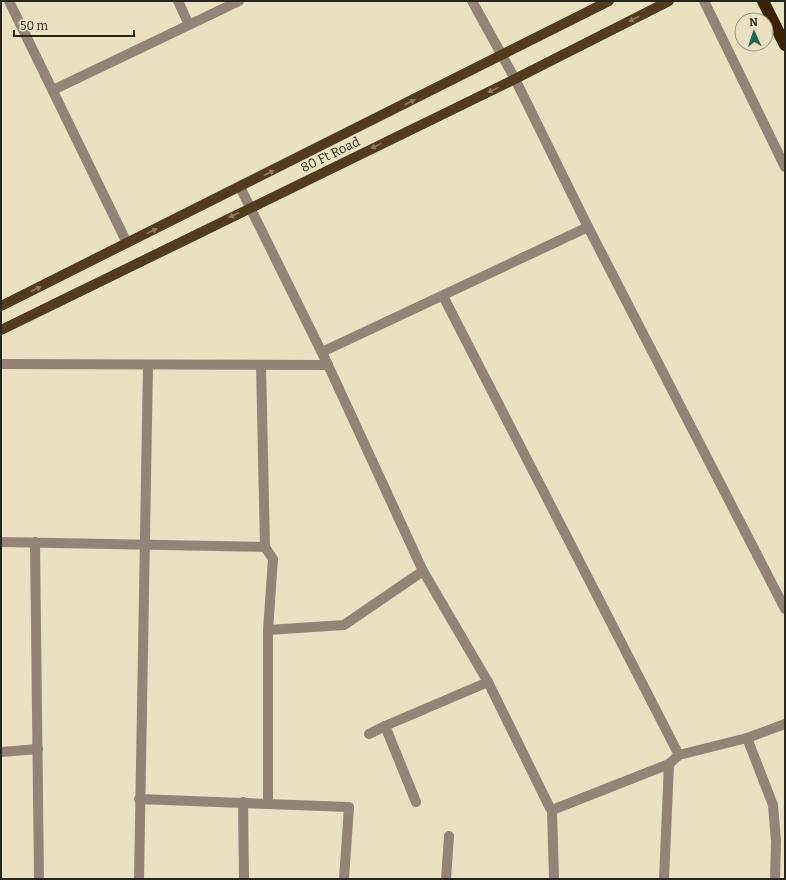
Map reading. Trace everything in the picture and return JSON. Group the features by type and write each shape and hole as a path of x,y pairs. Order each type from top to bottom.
{"highway":[{"path":"763,1 785,45"}],"main road":[{"name":"80 Ft Road","path":"1,306 609,1"},
{"name":"80 Ft Road","path":"1,330 250,207 515,79 669,1"}],"street":[{"path":"9,1 128,243"},
{"path":"178,1 189,25"},
{"path":"53,90 239,1"},
{"path":"472,1 515,79 588,227 785,609"},
{"path":"704,1 785,167"},
{"path":"240,187 322,352 423,572 488,682 552,810 554,879"},
{"path":"322,352 588,227"},
{"path":"443,296 679,755"},
{"path":"1,364 328,365"},
{"path":"139,879 139,799 148,365"},
{"path":"261,365 265,547 273,559 268,630 268,803"},
{"path":"1,542 265,547"},
{"path":"35,542 39,879"},
{"path":"268,630 344,625 423,572"},
{"path":"369,734 488,682"},
{"path":"552,810 669,764 679,755 747,738 785,724"},
{"path":"385,726 416,802"},
{"path":"747,738 773,805 776,841 775,879"},
{"path":"1,752 38,749"},
{"path":"664,879 669,764"},
{"path":"139,799 349,807 344,879"},
{"path":"243,802 244,879"},
{"path":"446,879 449,836"}]}
